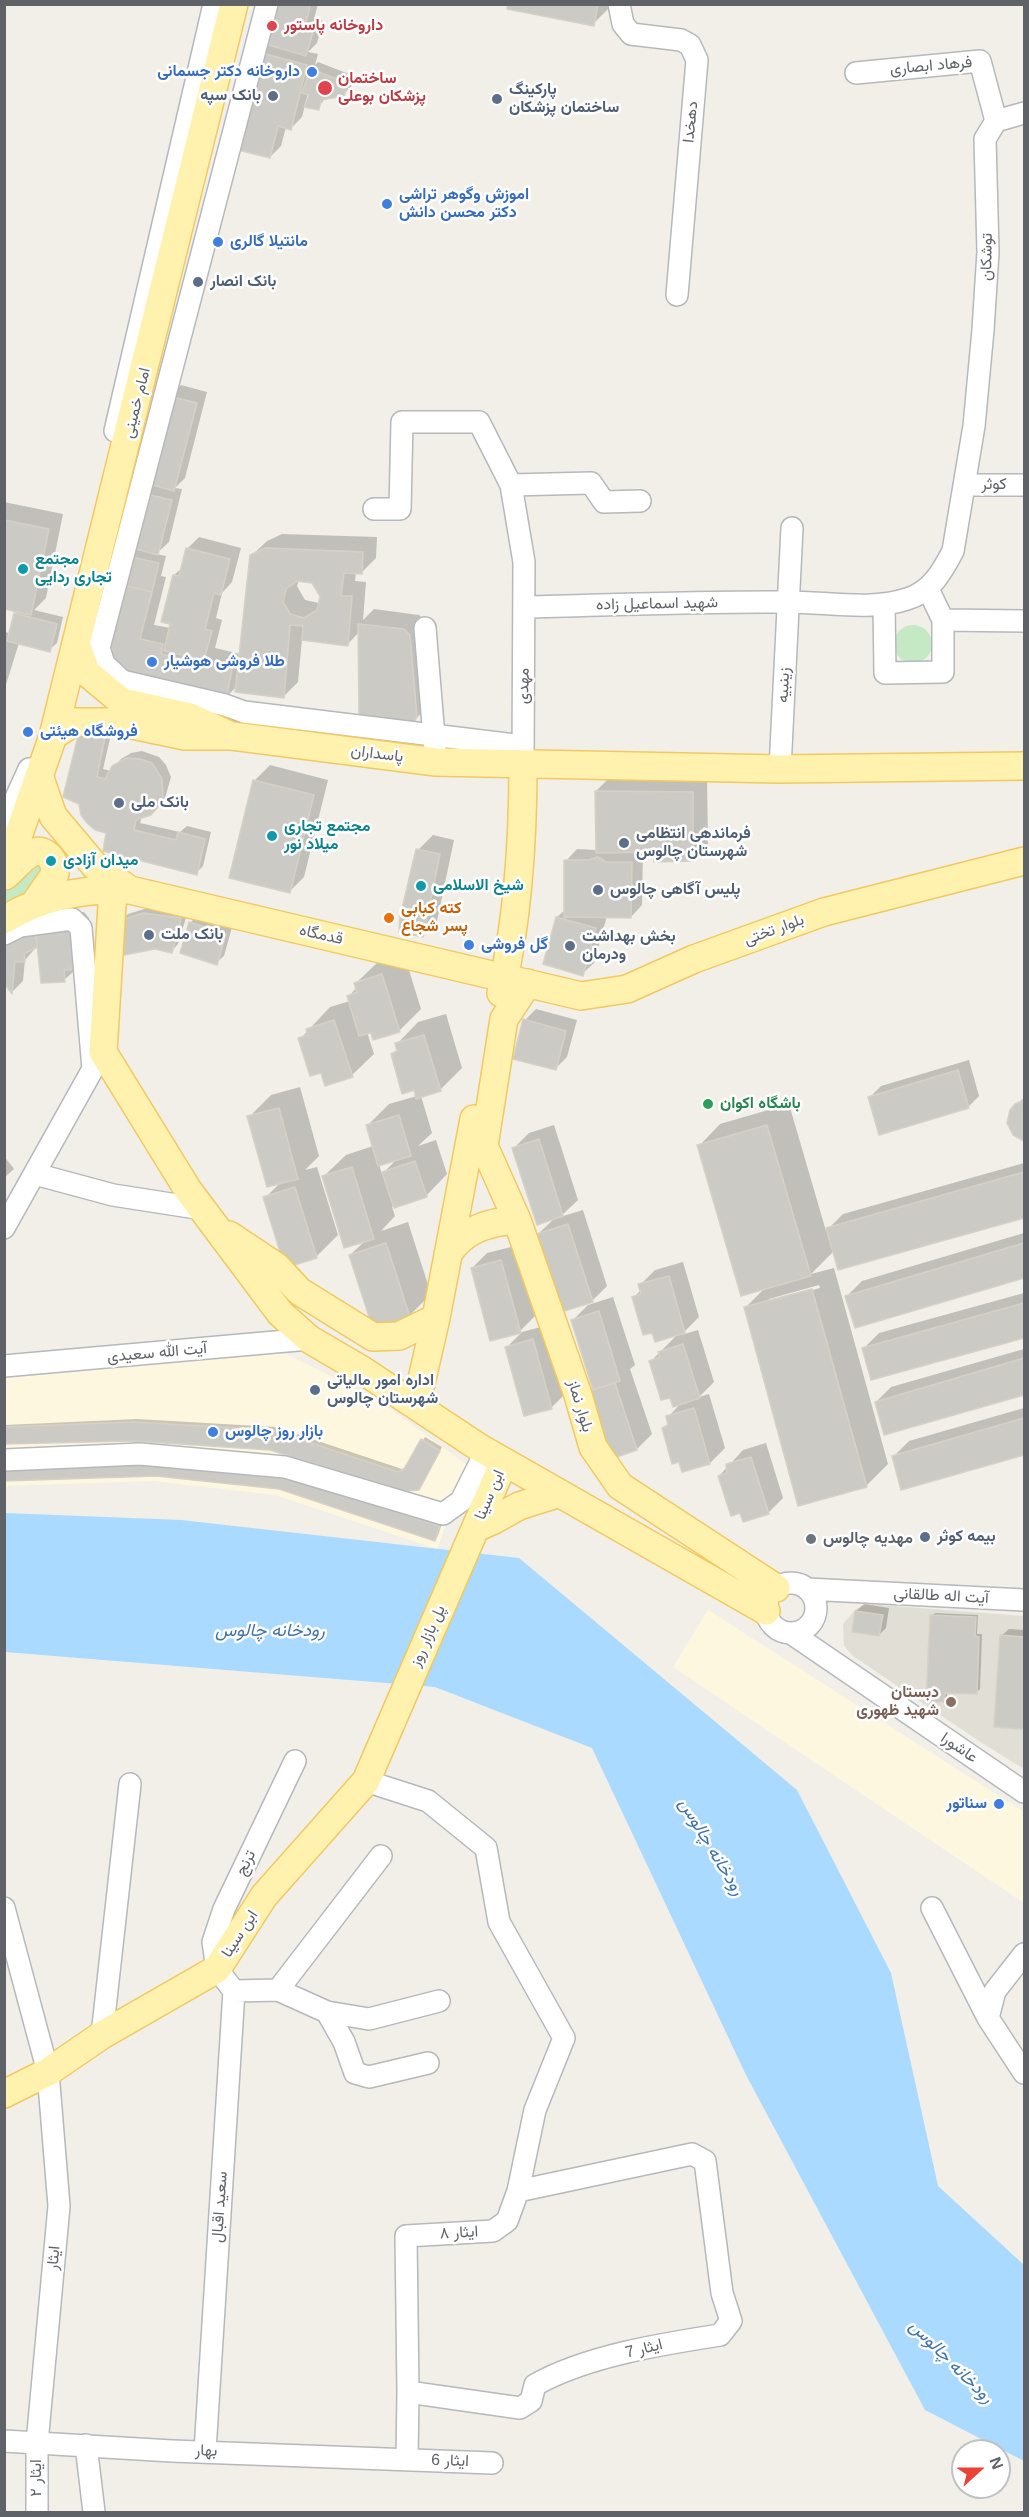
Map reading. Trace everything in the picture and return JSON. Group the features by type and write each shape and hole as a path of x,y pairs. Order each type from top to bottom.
{"main road":[{"name":"امام خمینی","path":"4,864 14,848 24,789 54,736 234,4"},
{"path":"77,646 86,672 122,702 190,717 232,735"},
{"path":"54,736 74,722 118,722 185,736 232,735"},
{"name":"پاسداران","path":"232,735 523,755"},
{"path":"416,1405 436,1318 478,1098 517,980 511,951 522,840 523,755 780,769 1024,766"},
{"path":"24,789 53,816 95,866 122,890"},
{"path":"4,877 28,854 40,852 50,857 54,862 55,874 35,903"},
{"name":"بلوار تختی","path":"517,980 581,996 627,989 694,959 824,912 1024,861"},
{"path":"4,920 35,903 88,890 122,890"},
{"path":"122,890 98,1061 188,1190 280,1313 309,1339 362,1370 495,1457 557,1494 771,1599"},
{"name":"قدمگاه","path":"122,890 517,980"},
{"name":"بلوار نماز","path":"517,980 504,1019 484,1146 517,1220 578,1395 593,1448 620,1486 771,1599"},
{"path":"208,1217 277,1267 299,1291 373,1337 399,1336 436,1318"},
{"path":"448,1254 460,1238 478,1227 517,1220"},
{"name":"ابن سینا","path":"476,1528 495,1457"},
{"path":"476,1528 519,1506 557,1494"},
{"name":"پل بازار روز","path":"381,1744 476,1528"},
{"name":"ابن سینا","path":"4,2094 48,2072 102,2035 218,1969 264,1896 366,1781 381,1744"}],"street":[{"path":"4,824 24,789 45,722 214,4"},
{"path":"267,4 99,648 104,664 122,681 225,705 244,712 435,749 426,628"},
{"name":"دهخدا","path":"619,4 622,24 631,34 681,40 690,45 697,60 677,295"},
{"name":"فرهاد ابصاری","path":"856,73 980,61 996,121"},
{"path":"996,121 1024,113"},
{"name":"توشکان","path":"964,485 974,426 988,252 985,139 996,121"},
{"name":"مهدی","path":"374,509 400,508 402,422 479,422 511,485 524,562 523,755"},
{"path":"511,485 591,483 604,502 640,501"},
{"path":"884,605 885,673 943,672 943,620 928,589 944,568 953,551 964,485"},
{"name":"کوثر","path":"964,485 1024,485"},
{"name":"زینبیه","path":"780,769 792,528"},
{"name":"شهید اسماعیل زاده","path":"524,607 789,602 884,605 909,599 928,589"},
{"path":"943,620 1024,621"},
{"path":"4,934 20,926 72,919 78,922 81,928 98,1061 4,1228"},
{"path":"35,1174 208,1217"},
{"name":"آیت الله سعیدی","path":"4,1366 309,1339"},
{"path":"4,1460 140,1454 285,1467 443,1514 461,1501 495,1457"},
{"path":"835,1663 819,1639 814,1616 816,1603 807,1589 792,1583 771,1599 772,1624 778,1630 790,1633 802,1631 814,1616 832,1602 858,1592"},
{"name":"آیت اله طالقانی","path":"807,1589 1024,1600"},
{"name":"عاشورا","path":"790,1633 1024,1792"},
{"name":"ترنج","path":"218,1969 213,1942 224,1910 295,1761"},
{"path":"366,1781 428,1802 486,1848 499,1922 564,2038 535,2110 518,2191"},
{"path":"102,2035 130,1784"},
{"path":"278,1990 381,1856"},
{"name":"ایثار","path":"4,1908 48,2072 58,2206 37,2443"},
{"path":"932,1908 988,2018 1024,2073"},
{"path":"988,2018 995,1991 1024,1954"},
{"path":"218,1969 234,1991 278,1990 327,2012 369,2019 439,2001"},
{"name":"سعید اقبال","path":"205,2451 234,1991"},
{"path":"327,2012 344,2042 355,2073 369,2077 428,2063"},
{"name":"ایثار 7","path":"408,2392 520,2408 531,2401 535,2385 554,2374 649,2347 720,2335 731,2321 722,2293 705,2162 692,2154 518,2191"},
{"name":"ایثار ۸","path":"407,2459 406,2236 493,2231 507,2221 518,2191"},
{"name":"بهار","path":"4,2441 407,2459"},
{"name":"ایثار ۲","path":"37,2443 37,2512"},
{"path":"86,2445 94,2512"},
{"name":"ایثار 6","path":"407,2459 492,2463"}],"shaded area":[{"name":"بازار روز چالوس","path":"278,1350 374,1397 468,1466 437,1549 275,1495 154,1481 5,1486 4,1372"},
{"name":"دبستان شهید ظهوری","path":"867,1604 1024,1616 1024,1769 853,1656 844,1646 843,1624 856,1609"},
{"path":"708,1610 1024,1812 1024,1903 673,1667"}],"green space":[{"path":"913,625 920,626 926,631 931,637 931,651 926,657 920,662 913,663 906,662 900,657 895,651 894,644 895,637 900,631 906,626"},
{"path":"43,860 42,884 5,902 5,888"}],"water":[{"name":"رودخانه چالوس","path":"5,1513 181,1520 519,1558 797,1790 891,1973 938,2186 1024,2265 1024,2461 1011,2454 1011,2439 981,2439 925,2410 746,2075 592,1748 435,1687 5,1652"}],"building":[{"path":"273,4 302,4 310,7 304,30 313,32 306,56 262,43"},
{"path":"508,4 598,4 594,26 507,9"},
{"name":"بانک سپه","path":"258,52 307,65 291,130 278,126 270,158 234,149"},
{"name":"ساختمان پزشکان بوعلی","path":"310,69 348,83 344,96 321,100 319,110 304,107 309,95 302,93"},
{"path":"168,396 197,403 174,491 145,483"},
{"path":"142,493 172,500 158,555 129,547"},
{"name":"مجتمع تجاری ردایی","path":"4,520 49,529 31,615 4,609"},
{"path":"186,548 230,559 221,595 214,593 205,629 212,631 204,660 164,651 170,624 161,622 173,575 179,576"},
{"path":"266,548 363,552 362,574 344,573 341,596 352,596 348,646 302,640 303,626 290,625 284,698 235,692 250,555","holes":["297,581 312,583 320,596 317,610 304,618 290,614 283,602 286,589"]},
{"path":"126,556 159,563 152,592 119,584"},
{"path":"119,584 152,592 140,639 163,644 161,654 232,670 226,699 122,676 104,648"},
{"path":"14,613 57,624 50,652 7,641"},
{"path":"358,624 404,629 410,635 417,717 413,723 359,715"},
{"name":"بانک ملی","path":"79,732 105,737 97,777 105,779 112,766 127,758 152,763 162,779 163,797 151,815 136,820 134,830 176,840 178,832 205,839 197,875 103,851 106,833 95,830 87,823 81,815 79,804 63,797"},
{"name":"مجتمع تجاری میلاد نور","path":"253,780 314,795 290,893 229,878"},
{"path":"595,791 693,792 693,861 654,862 654,852 596,853"},
{"name":"شیخ الاسلامی","path":"416,849 440,854 423,937 399,932 400,917"},
{"name":"پلیس آگاهی چالوس","path":"598,857 606,862 632,862 631,918 564,917 564,860 588,860"},
{"name":"بانک ملت","path":"143,913 181,918 172,953 155,949 124,955 119,921"},
{"name":"بخش بهداشت ودرمان","path":"556,917 596,928 583,976 543,964"},
{"path":"189,922 226,934 217,965 180,953"},
{"path":"35,925 78,929 80,969 64,970 65,982 41,983"},
{"path":"35,925 37,947 24,954 25,962 15,962 12,994 4,983 4,935"},
{"path":"382,974 400,1032 373,1040 371,1033 359,1036 347,996 357,992 354,983"},
{"path":"523,1019 566,1031 556,1070 513,1059"},
{"path":"334,1020 353,1077 325,1086 321,1073 310,1076 298,1038 308,1035 306,1029"},
{"path":"424,1035 441,1091 416,1099 414,1090 402,1094 391,1054 397,1051 395,1043"},
{"path":"958,1070 969,1108 879,1135 868,1097"},
{"path":"1024,1100 1024,1141 1013,1135 1007,1123 1010,1110 1015,1104"},
{"path":"279,1108 298,1179 267,1187 247,1116"},
{"path":"399,1115 411,1156 378,1166 366,1125"},
{"path":"767,1125 811,1276 741,1296 697,1145"},
{"path":"539,1139 563,1216 537,1225 512,1148"},
{"path":"415,1161 427,1197 394,1208 382,1172"},
{"path":"352,1167 374,1239 344,1248 322,1176"},
{"path":"1024,1172 1024,1218 838,1270 826,1228"},
{"path":"295,1187 317,1258 285,1268 263,1197"},
{"path":"568,1224 593,1302 561,1312 537,1234"},
{"path":"386,1243 410,1317 373,1329 349,1255"},
{"path":"1024,1243 1024,1278 855,1328 845,1296"},
{"path":"501,1260 521,1333 490,1341 471,1268"},
{"path":"669,1276 685,1333 655,1342 652,1333 643,1335 632,1297 641,1294 638,1284"},
{"path":"812,1289 867,1487 798,1506 744,1307"},
{"path":"1024,1303 1024,1338 871,1380 862,1348"},
{"path":"599,1311 620,1381 593,1390 571,1320"},
{"path":"533,1339 552,1409 524,1416 505,1347"},
{"path":"683,1344 700,1398 673,1407 670,1398 661,1400 649,1361 660,1357 658,1352"},
{"path":"1024,1358 1024,1395 884,1435 875,1402"},
{"path":"615,1383 637,1450 608,1460 585,1392"},
{"path":"694,1408 710,1464 682,1472 679,1462 672,1464 662,1428 668,1425 666,1416"},
{"path":"1024,1418 1024,1455 901,1490 892,1456"},
{"path":"133,1422 272,1430 398,1472 404,1469 421,1439 440,1451 419,1490 405,1491 270,1450 134,1441 4,1444 4,1427"},
{"path":"751,1457 769,1514 743,1522 740,1513 731,1516 718,1476 727,1473 726,1464"},
{"path":"157,1464 282,1475 440,1526 435,1541 279,1489 156,1476 4,1481 4,1468"},
{"path":"855,1611 883,1615 879,1636 852,1632"},
{"path":"930,1615 976,1617 975,1636 979,1637 977,1694 945,1693 944,1702 926,1702"},
{"path":"1000,1635 1024,1637 1024,1729 994,1727"}],"place":[{"name":"داروخانه پاستور","path":"272,26"},
{"name":"داروخانه دکتر جسمانی","path":"312,72"},
{"name":"ساختمان پزشکان بوعلی","path":"325,88"},
{"name":"بانک سپه","path":"273,96"},
{"name":"پارکینگ ساختمان پزشکان","path":"497,99"},
{"name":"اموزش وگوهر تراشی دکتر محسن دانش","path":"387,204"},
{"name":"مانتیلا گالری","path":"218,242"},
{"name":"بانک انصار","path":"198,282"},
{"name":"مجتمع تجاری ردایی","path":"23,569"},
{"name":"طلا فروشی هوشیار","path":"152,662"},
{"name":"فروشگاه هیئتی","path":"28,732"},
{"name":"بانک ملی","path":"119,803"},
{"name":"مجتمع تجاری میلاد نور","path":"272,836"},
{"name":"فرماندهی انتظامی شهرستان چالوس","path":"624,843"},
{"name":"میدان آزادی","path":"51,861"},
{"name":"شیخ الاسلامی","path":"421,886"},
{"name":"پلیس آگاهی چالوس","path":"598,890"},
{"name":"کته کبابی پسر شجاع","path":"389,918"},
{"name":"بانک ملت","path":"149,935"},
{"name":"گل فروشی","path":"469,945"},
{"name":"بخش بهداشت ودرمان","path":"570,946"},
{"name":"باشگاه اکوان","path":"708,1104"},
{"name":"اداره امور مالیاتی شهرستان چالوس","path":"315,1390"},
{"name":"بازار روز چالوس","path":"213,1432"},
{"name":"بیمه کوثر","path":"925,1537"},
{"name":"مهدیه چالوس","path":"811,1539"},
{"name":"دبستان شهید ظهوری","path":"951,1702"},
{"name":"سناتور","path":"999,1804"}]}
